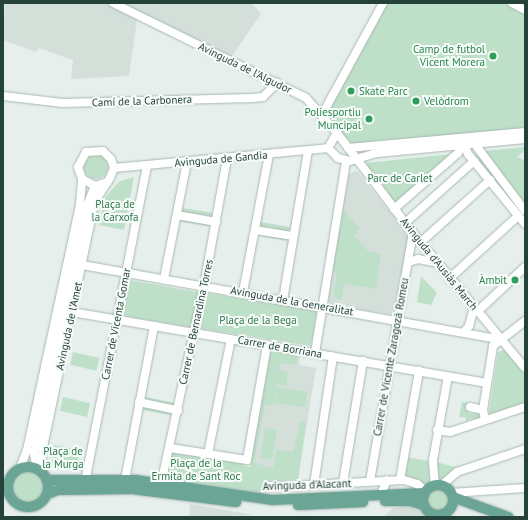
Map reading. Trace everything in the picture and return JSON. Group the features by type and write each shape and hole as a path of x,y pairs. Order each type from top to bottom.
{"main road":[{"path":"20,468 42,474 47,494 44,500 32,507 19,505 6,494 6,482 20,468"},
{"name":"Avinguda d'Alacant","path":"42,474 85,482 125,480 161,484 272,500 425,492"},
{"path":"497,517 463,507 450,508 443,514 434,514 424,505 425,492 438,485 452,495 508,517"},
{"name":"Avinguda d'Alacant","path":"47,494 58,490 132,489 258,506 394,500 424,505"},
{"path":"450,508 452,495"}],"street":[{"name":"Avinguda de l'Algudor","path":"113,3 306,98 337,133 356,160"},
{"path":"322,115 383,3"},
{"path":"512,3 525,10"},
{"name":"Camí de la Carbonera","path":"3,96 63,103 252,98 263,97 277,83"},
{"path":"348,148 525,132"},
{"path":"337,133 328,148 333,155 346,161 356,160 377,153 525,139"},
{"path":"474,144 522,213 525,224"},
{"path":"463,145 474,162 522,213"},
{"path":"394,209 458,152 463,145"},
{"name":"Avinguda de Gandia","path":"114,168 308,152 328,148"},
{"path":"92,150 108,154 114,168 107,182 96,186 82,179 78,173 79,161 92,150"},
{"path":"283,300 308,152"},
{"path":"243,292 269,155"},
{"name":"Carrer de Bernardina Torres","path":"161,484 204,286 227,159"},
{"name":"Avinguda d'Ausiàs March","path":"356,160 413,233 525,368"},
{"path":"315,353 346,161"},
{"path":"164,279 187,162"},
{"path":"405,223 474,162"},
{"name":"Carrer de Vicenta Gomar","path":"85,482 147,166"},
{"name":"Avinguda de l'Amet","path":"20,468 27,450 80,204 82,179"},
{"path":"421,242 490,180"},
{"name":"Avinguda de l'Amet","path":"42,474 42,451 95,201 107,182"},
{"name":"Avinguda de l'Amet","path":"42,474 34,454 88,200 96,186"},
{"path":"450,278 522,213"},
{"path":"177,215 216,222"},
{"path":"255,230 294,236"},
{"name":"Carrer de Vicente Zaragozá Romeu","path":"370,481 413,233"},
{"path":"409,262 418,259 438,263"},
{"name":"Avinguda de la Generalitat","path":"82,265 323,306 502,340"},
{"path":"464,332 470,326 476,309 525,267"},
{"name":"Carrer de Borriana","path":"72,312 487,383"},
{"path":"485,420 483,410 493,346 525,321"},
{"path":"125,480 154,326"},
{"path":"208,454 231,339"},
{"path":"170,448 248,459 267,345"},
{"path":"314,485 333,356"},
{"path":"343,483 364,361"},
{"path":"400,480 419,371"},
{"path":"448,376 437,430 433,460 438,485 457,472 525,449"},
{"path":"139,402 178,410"},
{"path":"470,407 483,410"},
{"path":"437,430 450,432 525,407"},
{"path":"381,494 387,480"},
{"name":"Avinguda d'Alacant","path":"269,487 400,480 417,484 425,492"},
{"path":"452,495 525,488"}],"shaded area":[{"path":"5,3 251,3 261,14 227,63 137,20 129,76 71,79 73,60 39,48 36,52 3,40"},
{"path":"357,171 409,236 395,315 326,303 349,174"},
{"path":"275,349 300,354 299,365 316,368 298,479 265,483 249,474 270,351"},
{"path":"190,504 254,515 189,517"},
{"path":"413,505 430,517 384,517 393,508"}],"green space":[{"path":"385,3 509,3 525,12 525,132 357,148 350,143 325,113"},
{"path":"525,147 525,150 517,157 525,160 525,218 476,156 484,151"},
{"name":"Parc de Carlet","path":"452,154 397,205 366,163"},
{"path":"96,155 101,156 107,162 107,172 101,178 96,179 91,178 85,172 84,167 85,162 91,156"},
{"name":"Plaça de la Carxofa","path":"134,177 124,230 99,225 105,197 120,181"},
{"path":"183,208 213,213 210,227 181,222"},
{"path":"344,210 360,229 354,235 368,251 381,254 376,289 344,284 341,300 333,297 337,273 332,273"},
{"path":"261,222 290,227 287,241 259,236"},
{"path":"421,276 437,293 431,305 417,302"},
{"name":"Plaça de la Bega","path":"129,280 198,292 192,328 123,315"},
{"name":"Plaça de la Bega","path":"206,293 317,311 311,346 200,329"},
{"name":"Plaça de la Ermita de Sant Roc","path":"275,350 298,355 296,365 280,363 279,370 288,372 286,386 277,384 273,405 265,405 254,463 273,468 277,450 294,451 300,421 306,422 298,479 269,482 268,492 261,493 239,490 238,496 161,484 170,448 243,460 242,465 250,467 271,352"},
{"path":"504,350 525,374 525,405 492,416 489,412 498,352"},
{"path":"73,352 99,358 96,371 70,365"},
{"path":"277,387 308,392 305,408 274,403"},
{"path":"63,397 90,403 87,417 60,411"},
{"path":"144,397 175,403 173,416 142,410"},
{"path":"462,402 470,403 468,413 481,414 481,419 469,419 467,423 466,418 459,417"},
{"path":"265,428 277,430 272,460 260,458"},
{"name":"Plaça de la Murga","path":"54,445 80,450 76,469 54,470 52,462"},
{"path":"405,457 428,461 430,481 424,484 404,477"},
{"path":"436,462 456,467 456,470 444,481 436,480"},
{"path":"24,471 30,471 40,478 43,487 42,493 36,500 30,503 24,503 14,496 11,490 11,484 18,474"},
{"path":"439,489 447,492 450,500 447,508 439,511 431,508 428,500 431,492"}],"place":[{"name":"Camp de futbol Vicent Morera","path":"493,56"},
{"name":"Skate Parc","path":"351,91"},
{"name":"Velòdrom","path":"416,101"},
{"name":"Poliesportiu Muncipal","path":"369,119"},
{"name":"Àmbit","path":"515,280"}]}
